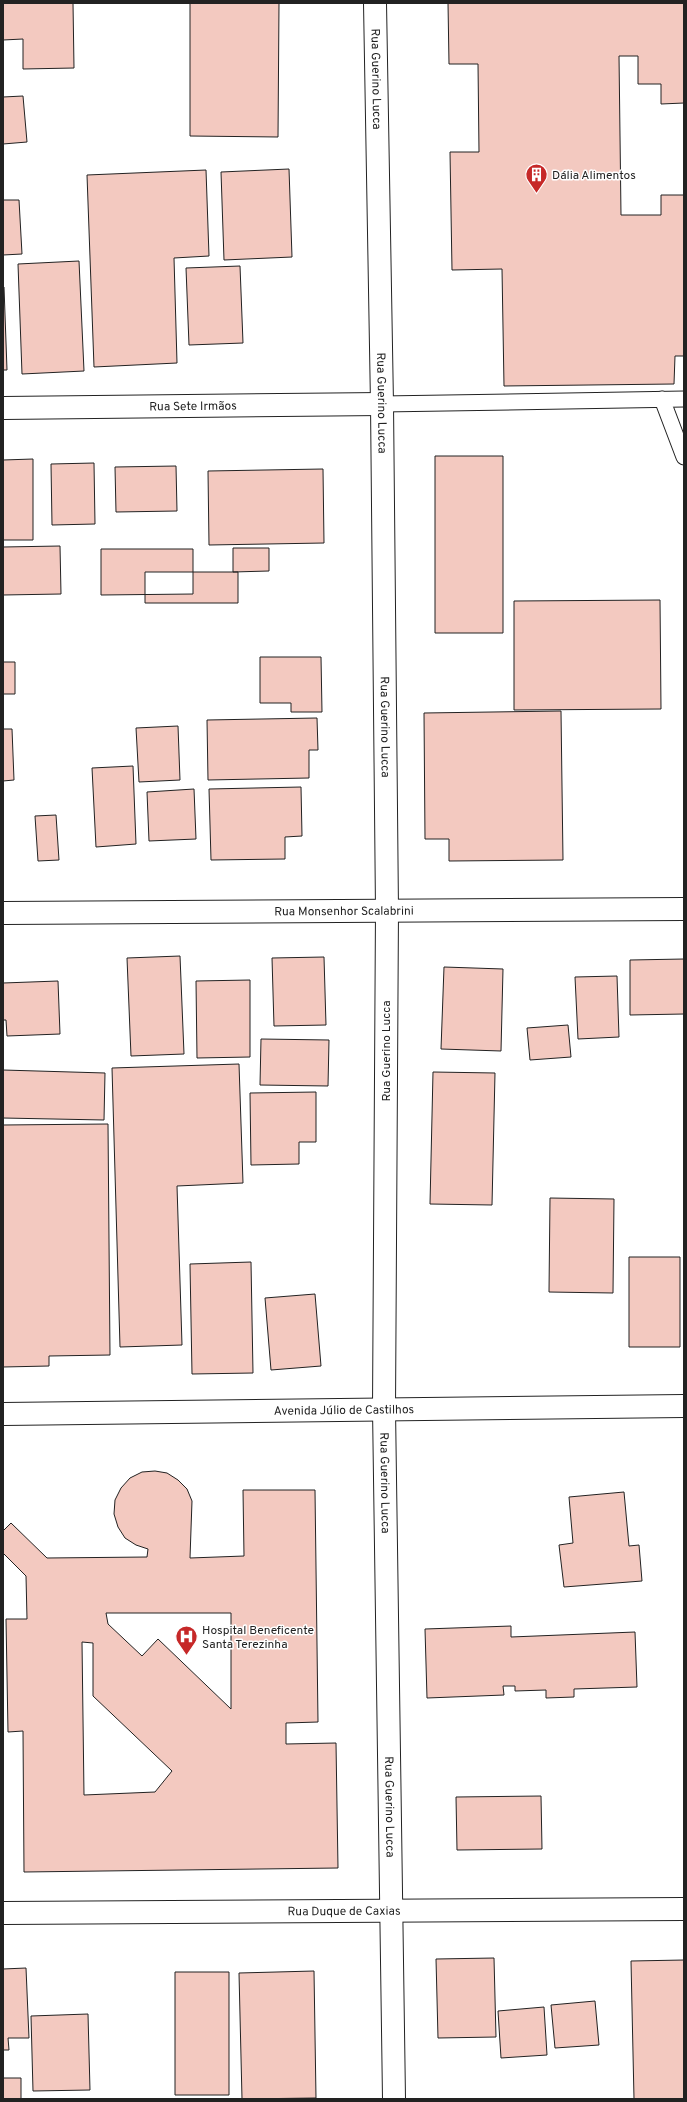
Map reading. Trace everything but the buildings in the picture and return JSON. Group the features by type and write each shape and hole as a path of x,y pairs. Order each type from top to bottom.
{"street":[{"name":"Rua Guerino Lucca","path":"375,3 382,404 387,910 384,1409 394,2099"},
{"name":"Rua Sete Irmãos","path":"3,408 382,404"},
{"name":"Rua Monsenhor Scalabrini","path":"3,913 684,909"},
{"name":"Avenida Júlio de Castilhos","path":"3,1414 684,1406"},
{"name":"Rua Duque de Caxias","path":"3,1913 684,1908"}],"lane":[{"path":"662,399 684,457"},
{"path":"382,404 684,399"}],"place":[{"name":"Dália Alimentos","path":"536,194"},
{"name":"Hospital Beneficente Santa Terezinha","path":"186,1656"}]}
